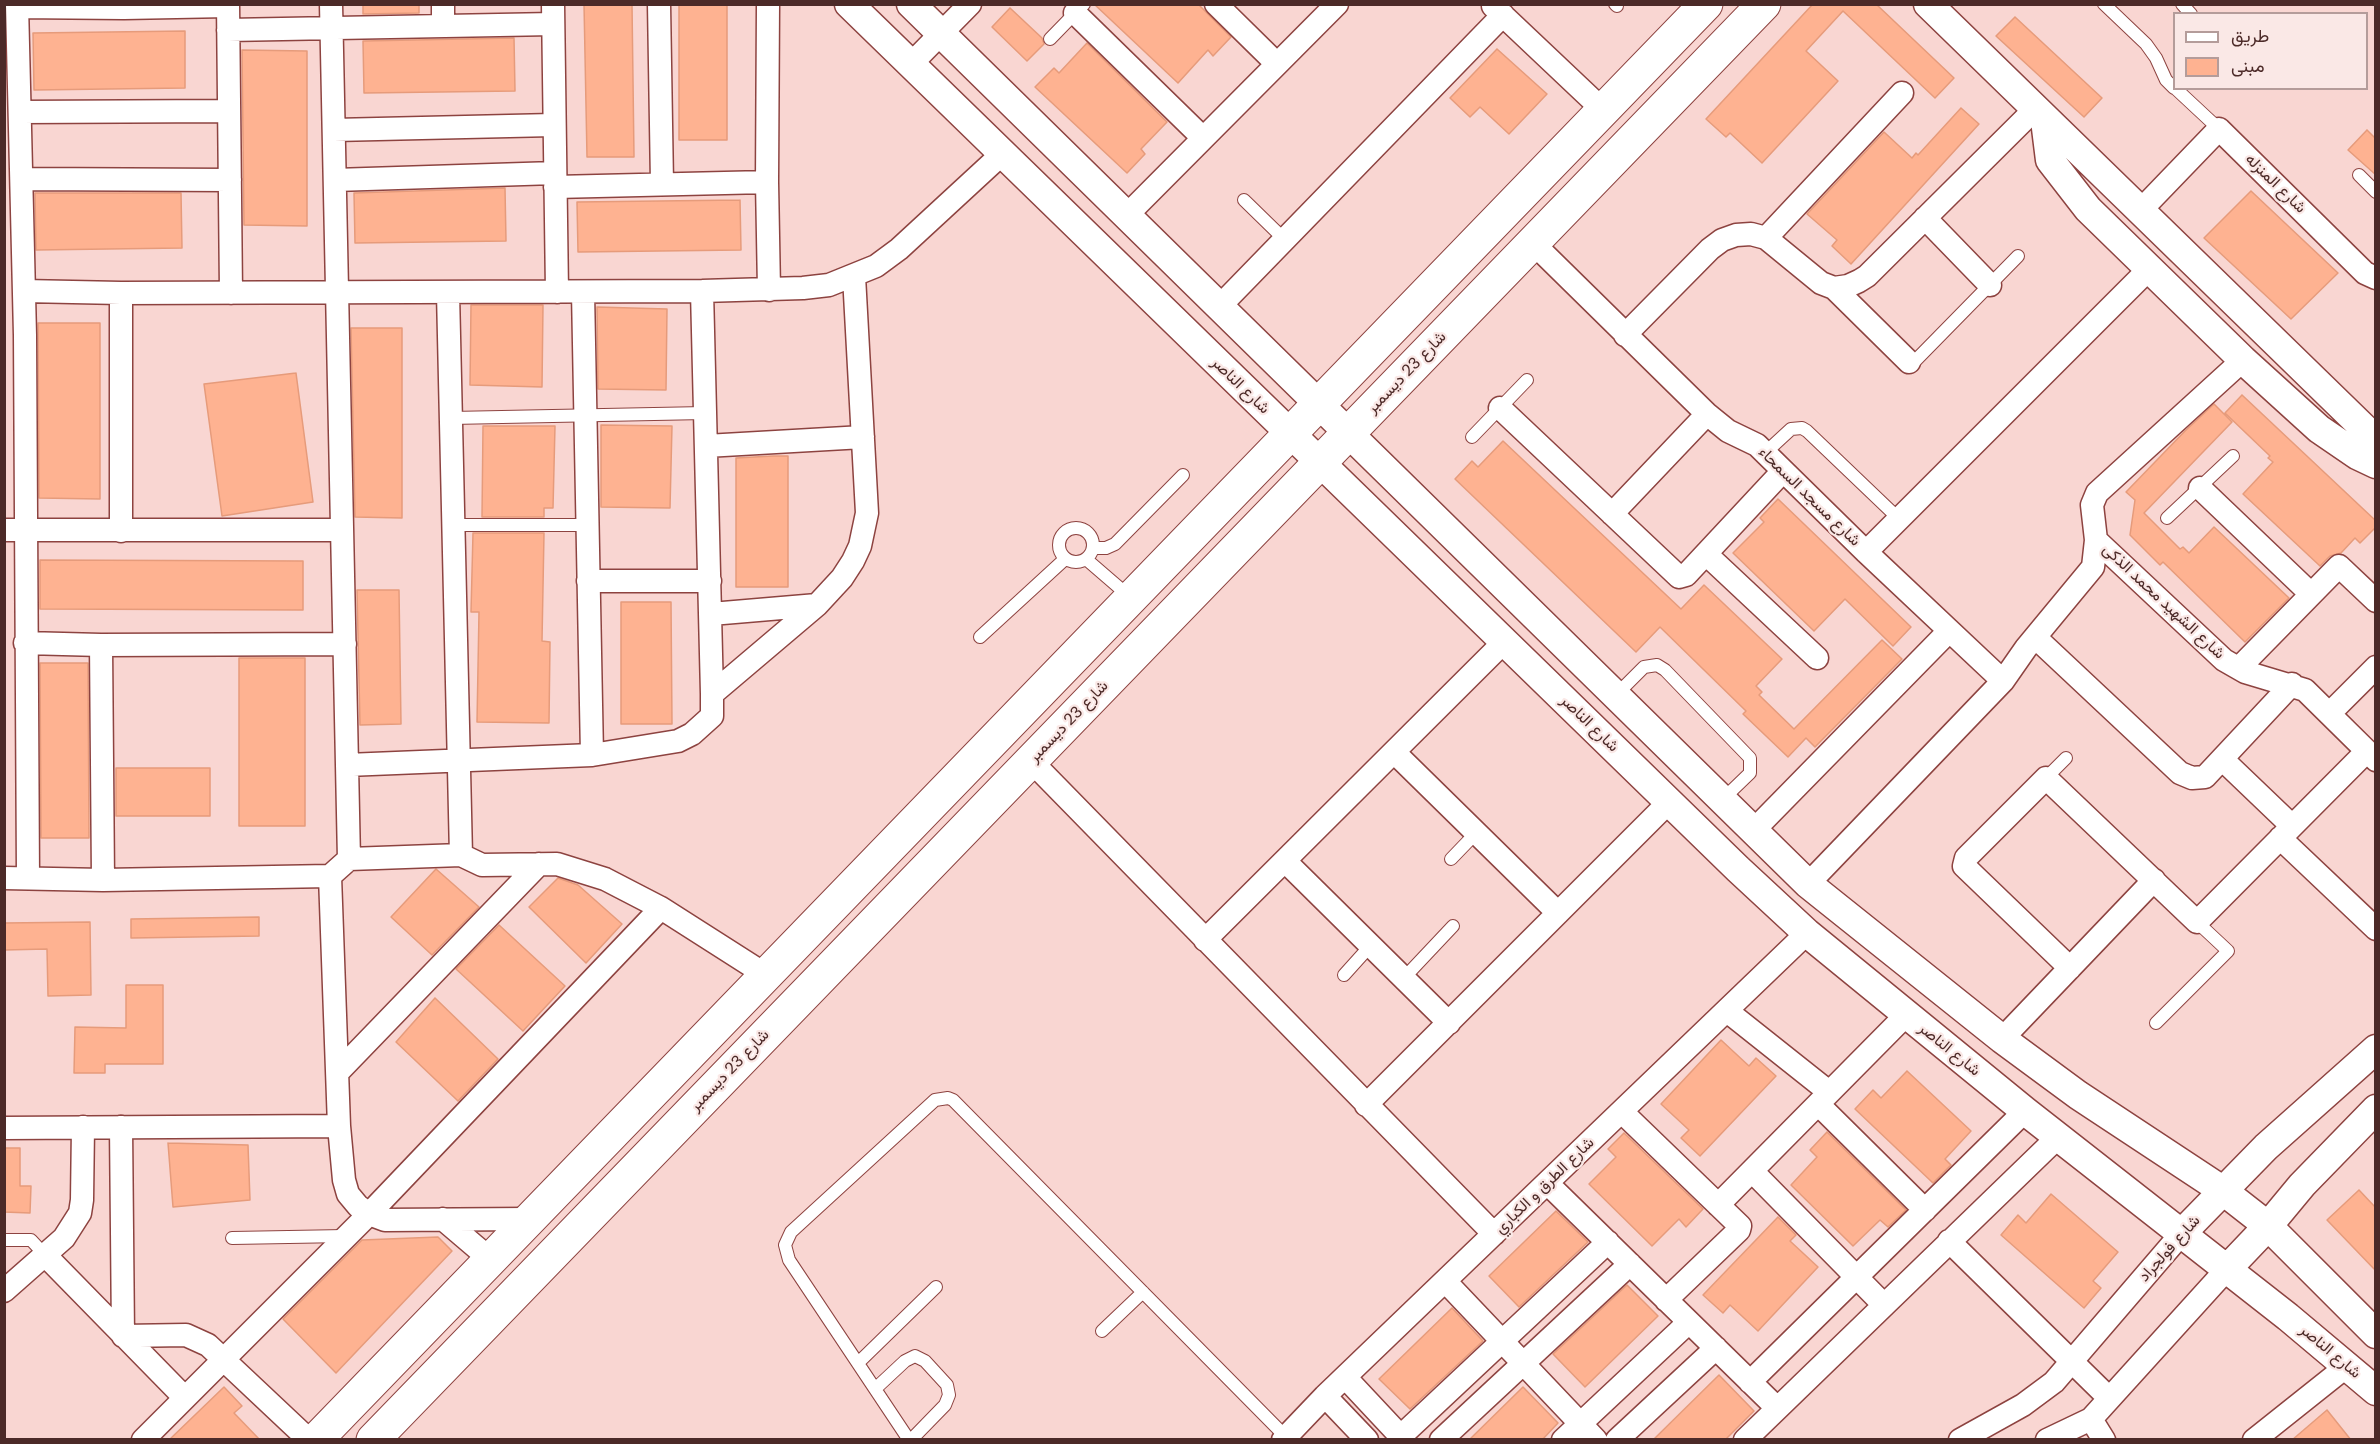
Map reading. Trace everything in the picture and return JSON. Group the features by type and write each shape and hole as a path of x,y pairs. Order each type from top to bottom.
{"main road":[{"name":"شارع 23 ديسمبر","path":"373,1440 1764,4"},
{"path":"316,1440 1695,15 1716,54"},
{"path":"652,1092 680,1124"}],"street":[{"path":"331,4 349,858"},
{"path":"659,4 662,184"},
{"path":"768,4 769,290"},
{"name":"شارع الناصر","path":"849,4 1289,434 1807,933 2025,1112 2228,1269 2376,1391"},
{"path":"878,33 906,4"},
{"path":"911,4 1808,884 2002,1038 2078,1095 2222,1190 2268,1226 2376,1334"},
{"path":"910,65 970,4"},
{"path":"1216,4 1277,64"},
{"path":"1126,216 1336,4"},
{"path":"1928,4 2376,440"},
{"path":"28,877 25,643 15,529 15,336 24,291 22,179 13,135 20,112 14,17 124,6 228,5 231,293"},
{"path":"1080,9 1203,138"},
{"path":"1219,307 1285,240 1497,10 1603,110"},
{"path":"228,30 332,29 443,15 553,14 557,292"},
{"path":"1766,238 1902,93"},
{"path":"20,112 229,111"},
{"path":"1834,288 1848,286 1867,276 1925,218 2040,114"},
{"path":"2040,114 2050,160 2088,209 2243,360 2319,429 2357,455 2376,464"},
{"path":"334,130 554,125"},
{"path":"2140,211 2219,129"},
{"name":"شارع المنزله","path":"2219,129 2366,273 2376,278"},
{"path":"24,291 121,293 583,292 769,290 829,285 876,266 899,249 1002,154"},
{"path":"22,179 230,180"},
{"path":"335,180 555,180 662,184 767,182"},
{"path":"1925,218 1990,285"},
{"path":"1625,335 1710,249 1722,240 1736,235 1751,234 1766,238 1809,276 1834,288 1909,362"},
{"name":"شارع مسجد السمحاء","path":"1533,243 1707,414 1728,431 1756,445 1765,453 2003,681"},
{"path":"1866,552 2150,268"},
{"path":"712,694 817,605 842,578 853,561 865,530 866,495 854,276"},
{"path":"347,765 592,755 678,741 692,734 712,716 702,291"},
{"path":"448,292 461,855"},
{"path":"583,292 592,755"},
{"path":"121,293 122,531"},
{"path":"1808,884 2003,681 2035,637 2093,567 2096,540 2092,505 2097,493 2243,360"},
{"path":"1500,408 1679,577 1686,575 1783,471"},
{"path":"1612,514 1707,414"},
{"path":"706,446 863,437"},
{"path":"2200,488 2311,594"},
{"path":"15,529 342,530"},
{"name":"شارع الشهيد محمد الذكى","path":"2096,540 2224,660 2239,668 2305,690 2371,755"},
{"path":"1706,554 1816,658"},
{"path":"2239,668 2338,566 2376,601"},
{"path":"588,581 710,581"},
{"path":"711,614 817,605"},
{"path":"1753,831 1949,630"},
{"path":"2035,637 2180,773 2192,778 2205,777 2292,684"},
{"path":"1205,940 1504,642"},
{"path":"25,643 345,644"},
{"path":"100,645 103,880"},
{"path":"2330,713 2376,667"},
{"path":"1394,752 1558,913"},
{"path":"2070,968 1964,866 1966,858 2046,778 2198,922 2286,832 2371,755"},
{"path":"2222,759 2376,929"},
{"path":"1031,761 1494,1234"},
{"path":"1366,1105 1670,802"},
{"path":"4,878 103,880 330,876 349,858 461,855 482,865 557,864 605,879 661,908 766,975"},
{"path":"1285,861 1449,1023"},
{"path":"338,1072 539,864"},
{"path":"330,876 339,1126 344,1180 348,1194 369,1214 385,1220 529,1219"},
{"path":"2002,1038 2154,880"},
{"path":"143,1440 369,1214 661,908"},
{"name":"شارع الطرق و الكباري","path":"1284,1438 1807,933"},
{"path":"1727,1011 1824,1098 1925,1210"},
{"path":"1718,1205 1905,1015"},
{"name":"شارع فولجراد","path":"1960,1440 2023,1405 2054,1382 2222,1190 2266,1147 2376,1049"},
{"path":"2047,1440 2091,1419 2268,1226 2302,1185 2376,1109"},
{"path":"1622,1112 1739,1225 1739,1230 1666,1300"},
{"path":"1750,1382 2025,1112"},
{"path":"4,1128 339,1126"},
{"path":"4,1291 63,1238 80,1213 83,1127"},
{"path":"121,1127 123,1336"},
{"path":"1745,1440 2058,1137"},
{"path":"1752,1171 1884,1305"},
{"path":"1547,1183 1777,1408"},
{"path":"443,1219 490,1259"},
{"path":"1949,1241 2109,1398"},
{"path":"1345,1377 1402,1438 1608,1242"},
{"path":"45,1255 185,1398"},
{"path":"1442,1440 1630,1264"},
{"path":"1445,1281 1588,1431"},
{"path":"1563,1440 1588,1431 1689,1322"},
{"path":"123,1336 186,1335 208,1345 309,1440"},
{"path":"1617,1440 1716,1348"},
{"path":"2254,1440 2347,1366"},
{"path":"1325,1396 1367,1440"},
{"path":"2091,1419 2104,1440"}],"lane":[{"name":"شارع المنزله","path":"2104,4 2146,44 2156,58 2166,80 2173,86"},
{"path":"1050,39 1080,9"},
{"name":"شارع المنزله","path":"2177,90 2219,129"},
{"path":"2359,175 2376,192"},
{"path":"1244,200 1285,240"},
{"path":"1909,362 1915,361 2018,256"},
{"path":"1472,437 1527,380"},
{"path":"451,418 705,413"},
{"path":"1765,453 1786,432 1796,428 1808,430 1898,518"},
{"path":"2167,518 2233,456"},
{"path":"1094,548 1106,549 1115,544 1183,475"},
{"path":"452,525 587,525"},
{"path":"1081,528 1088,532 1094,548 1086,560 1080,562 1065,559 1058,545 1065,531 1081,528"},
{"path":"980,637 1065,559"},
{"path":"1086,560 1131,598"},
{"path":"1615,696 1644,667 1657,665 1665,670 1750,758 1750,773 1721,800"},
{"path":"2046,778 2066,758"},
{"path":"1451,859 1476,833"},
{"path":"2156,1023 2228,951 2198,922"},
{"path":"1404,978 1453,926"},
{"path":"1344,975 1371,945"},
{"path":"875,1389 905,1361 915,1356 925,1361 947,1385 949,1395 948,1400 910,1440 875,1389 789,1260 785,1245 787,1238 935,1100 941,1098 953,1100 1284,1438"},
{"path":"232,1238 347,1236"},
{"path":"4,1240 31,1240 45,1255"},
{"path":"858,1363 936,1287"},
{"path":"1102,1331 1143,1292"}],"building":[{"path":"363,4 419,4 419,13 363,14"},
{"path":"584,4 632,4 634,157 587,157"},
{"path":"679,4 727,4 727,140 679,140"},
{"path":"1094,4 1198,4 1231,37 1213,56 1208,50 1178,83"},
{"path":"1813,4 1876,4 1954,78 1935,98 1843,11 1806,51 1838,81 1762,163 1730,133 1726,137 1706,119"},
{"path":"1010,8 1042,38 1044,44 1027,61 992,27"},
{"path":"2015,17 2102,98 2084,117 1996,36"},
{"path":"185,31 185,88 34,90 33,33"},
{"path":"514,38 515,91 364,93 363,41"},
{"path":"1087,43 1167,122 1141,149 1145,154 1127,173 1035,87 1054,68 1059,73"},
{"path":"1497,49 1547,94 1509,134 1480,107 1470,117 1450,98"},
{"path":"242,50 307,51 307,226 244,225"},
{"path":"1961,108 1979,124 1851,264 1832,246 1837,240 1807,214 1884,132 1912,158 1916,153 1918,155"},
{"path":"2367,130 2376,139 2376,175 2348,150"},
{"path":"505,188 506,241 355,243 354,193"},
{"path":"2251,191 2338,273 2291,319 2204,238"},
{"path":"35,193 181,193 182,248 36,250"},
{"path":"740,200 741,250 578,252 577,202"},
{"path":"471,305 543,305 542,387 470,385"},
{"path":"597,307 667,309 666,390 598,389"},
{"path":"38,323 100,323 100,499 39,498"},
{"path":"351,328 402,328 402,518 355,517"},
{"path":"296,373 313,502 222,516 204,384"},
{"path":"2242,395 2376,521 2376,527 2360,543 2355,538 2341,553 2330,556 2320,566 2243,494 2273,462 2268,458 2270,456 2225,413"},
{"path":"2214,404 2232,422 2144,513 2180,549 2183,547 2189,553 2214,527 2289,598 2245,642 2163,562 2160,565 2130,535 2135,500 2126,492"},
{"path":"601,425 672,426 670,508 601,507"},
{"path":"483,426 555,426 553,508 544,508 544,517 482,517"},
{"path":"1503,441 1681,609 1704,585 1782,659 1756,686 1762,692 1759,695 1794,729 1882,640 1902,659 1815,747 1806,738 1788,757 1743,714 1746,711 1660,627 1636,652 1455,479 1472,461 1478,467"},
{"path":"788,456 788,587 736,587 736,458"},
{"path":"1778,499 1911,627 1893,646 1845,599 1814,631 1733,553 1764,522 1760,518"},
{"path":"473,533 544,533 542,641 550,642 549,723 477,722 479,612 471,612"},
{"path":"40,560 303,561 303,610 40,609"},
{"path":"357,590 399,590 401,724 360,725"},
{"path":"621,602 671,602 672,724 621,724"},
{"path":"239,658 305,658 305,826 239,826"},
{"path":"40,663 88,663 89,838 41,838"},
{"path":"116,768 210,768 210,816 116,816"},
{"path":"436,869 479,907 432,955 391,917"},
{"path":"558,878 578,885 622,924 586,963 529,907"},
{"path":"259,917 259,936 131,938 131,919"},
{"path":"90,922 91,995 48,996 47,949 4,950 4,923"},
{"path":"499,925 565,986 523,1031 456,969"},
{"path":"126,985 163,985 163,1064 105,1064 105,1073 74,1073 75,1027 126,1028"},
{"path":"435,998 498,1059 458,1101 396,1042"},
{"path":"1721,1040 1749,1066 1756,1058 1776,1076 1700,1156 1681,1138 1689,1130 1661,1104"},
{"path":"1907,1071 1971,1131 1945,1159 1951,1165 1933,1183 1855,1109 1873,1090 1881,1098"},
{"path":"1827,1132 1906,1210 1888,1227 1880,1220 1853,1246 1791,1185 1817,1157 1810,1150"},
{"path":"1624,1133 1703,1209 1686,1227 1679,1219 1652,1246 1589,1184 1616,1157 1608,1149"},
{"path":"168,1143 248,1145 250,1200 173,1207"},
{"path":"4,1148 20,1148 20,1186 31,1186 30,1213 4,1212"},
{"path":"2359,1190 2376,1208 2376,1271 2327,1220"},
{"path":"2051,1194 2118,1252 2093,1281 2101,1288 2084,1308 2001,1235 2018,1215 2026,1223"},
{"path":"1556,1211 1588,1242 1519,1307 1489,1276"},
{"path":"1778,1217 1796,1235 1790,1241 1818,1267 1758,1331 1730,1305 1723,1313 1703,1295"},
{"path":"438,1237 452,1251 336,1373 283,1319 362,1240"},
{"path":"1627,1285 1658,1316 1585,1387 1553,1354"},
{"path":"1452,1308 1483,1341 1410,1409 1379,1379"},
{"path":"1719,1375 1754,1411 1725,1440 1653,1440"},
{"path":"224,1387 242,1406 234,1413 260,1440 169,1440"},
{"path":"1523,1387 1558,1423 1542,1440 1469,1440"},
{"path":"2327,1410 2351,1440 2292,1440"}]}
